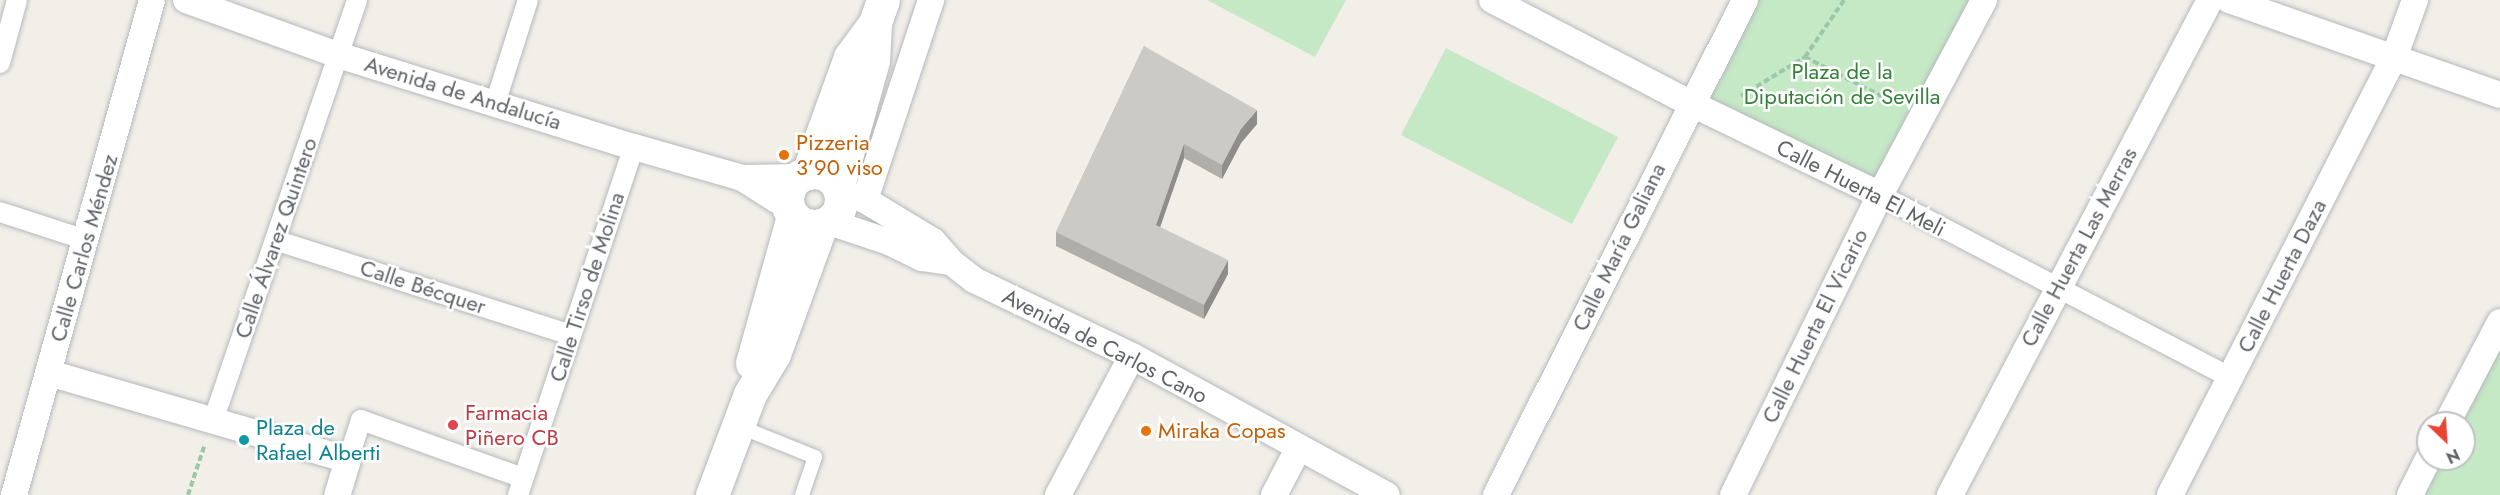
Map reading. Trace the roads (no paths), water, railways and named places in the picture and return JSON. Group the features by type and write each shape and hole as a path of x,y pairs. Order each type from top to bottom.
{"street":[{"path":"0,63 17,0"},
{"name":"Calle Carlos Méndez","path":"14,495 152,0"},
{"name":"Avenida de Andalucía","path":"186,0 339,55 634,147 742,178 825,207"},
{"name":"Calle Álvarez Quintero","path":"213,421 357,0"},
{"path":"495,104 528,0"},
{"path":"825,207 931,0"},
{"name":"Calle Huerta El Meli","path":"1492,0 1701,108 1880,195 2230,377"},
{"name":"Calle María Galiana","path":"1496,495 1701,108 1745,0"},
{"name":"Calle Huerta El Vicario","path":"1733,495 1880,195 1984,0"},
{"name":"Calle Huerta Las Merras","path":"1950,495 2210,0"},
{"path":"2229,0 2500,95"},
{"name":"Calle Huerta Daza","path":"2170,495 2394,58 2415,0"},
{"path":"825,207 825,174 804,175 850,57 880,6"},
{"path":"716,494 750,394 774,354 825,207 873,61 880,6"},
{"name":"Calle Tirso de Molina","path":"520,486 634,147"},
{"name":"Avenida de Andalucía","path":"742,178 804,175"},
{"name":"Avenida de Carlos Cano","path":"825,207 922,258 951,262"},
{"name":"Avenida de Carlos Cano","path":"825,207 933,241 951,262 974,280 1131,356 1298,449 1387,495"},
{"path":"0,212 86,240"},
{"name":"Calle Bécquer","path":"275,240 572,335"},
{"path":"2453,411 2500,322"},
{"path":"1058,495 1131,356"},
{"path":"49,373 348,460"},
{"path":"337,495 361,420 520,486"},
{"path":"1274,495 1298,449"},
{"path":"2410,495 2422,471"}],"lane":[{"path":"738,426 815,458 802,495"}],"place":[{"name":"Pizzeria 3’90 viso","path":"784,155"},
{"name":"Farmacia Piñero CB","path":"453,425"},
{"name":"Miraka Copas","path":"1146,431"},
{"name":"Plaza de Rafael Alberti","path":"244,440"}],"park label":[{"name":"Plaza de la Diputación de Sevilla","path":"1842,84"}]}
